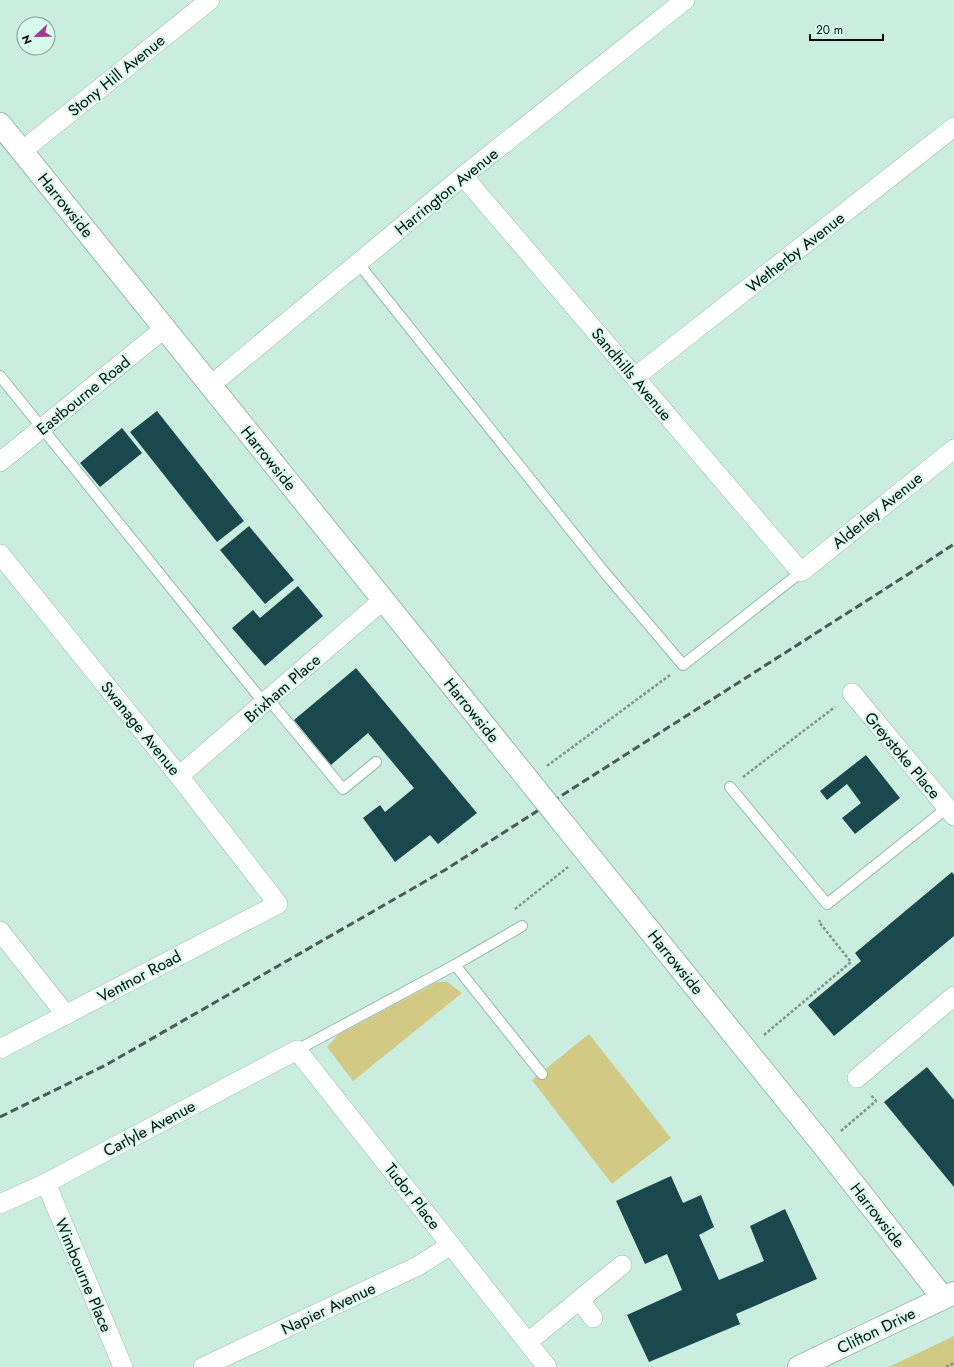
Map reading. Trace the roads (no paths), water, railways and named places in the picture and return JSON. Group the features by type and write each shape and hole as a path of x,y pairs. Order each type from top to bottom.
{"street":[{"name":"Stony Hill Avenue","path":"22,151 210,0"},
{"name":"Harrington Avenue","path":"211,385 463,176 685,0"},
{"name":"Harrowside","path":"0,124 528,781 823,1145 949,1295"},
{"name":"Wetherby Avenue","path":"635,377 954,126"},
{"name":"Sandhills Avenue","path":"463,176 801,572"},
{"name":"Eastbourne Road","path":"0,462 165,328"},
{"name":"Alderley Avenue","path":"801,572 954,449"},
{"name":"Swanage Avenue","path":"0,554 179,776 278,904"},
{"name":"Brixham Place","path":"179,776 383,600"},
{"name":"Greystoke Place","path":"852,693 951,812"},
{"name":"Ventnor Road","path":"0,1049 278,904"},
{"path":"0,931 66,1015"},
{"path":"857,1078 954,996"},
{"name":"Carlyle Avenue","path":"0,1204 46,1183 297,1050"},
{"name":"Tudor Place","path":"297,1050 547,1367"},
{"name":"Wimbourne Place","path":"46,1183 123,1367"},
{"name":"Napier Avenue","path":"203,1367 418,1266 451,1244"},
{"path":"528,1342 622,1264"},
{"name":"Clifton Drive","path":"799,1367 949,1295"},
{"path":"580,1300 593,1318"}],"lane":[{"path":"358,264 605,573 683,665 801,572"},
{"path":"0,376 266,702 343,789 376,762"},
{"path":"730,787 827,904 951,812"},
{"path":"297,1050 522,926"},
{"path":"455,964 542,1074"}],"railway":[{"path":"0,1117 106,1065 445,870 954,544"}]}
